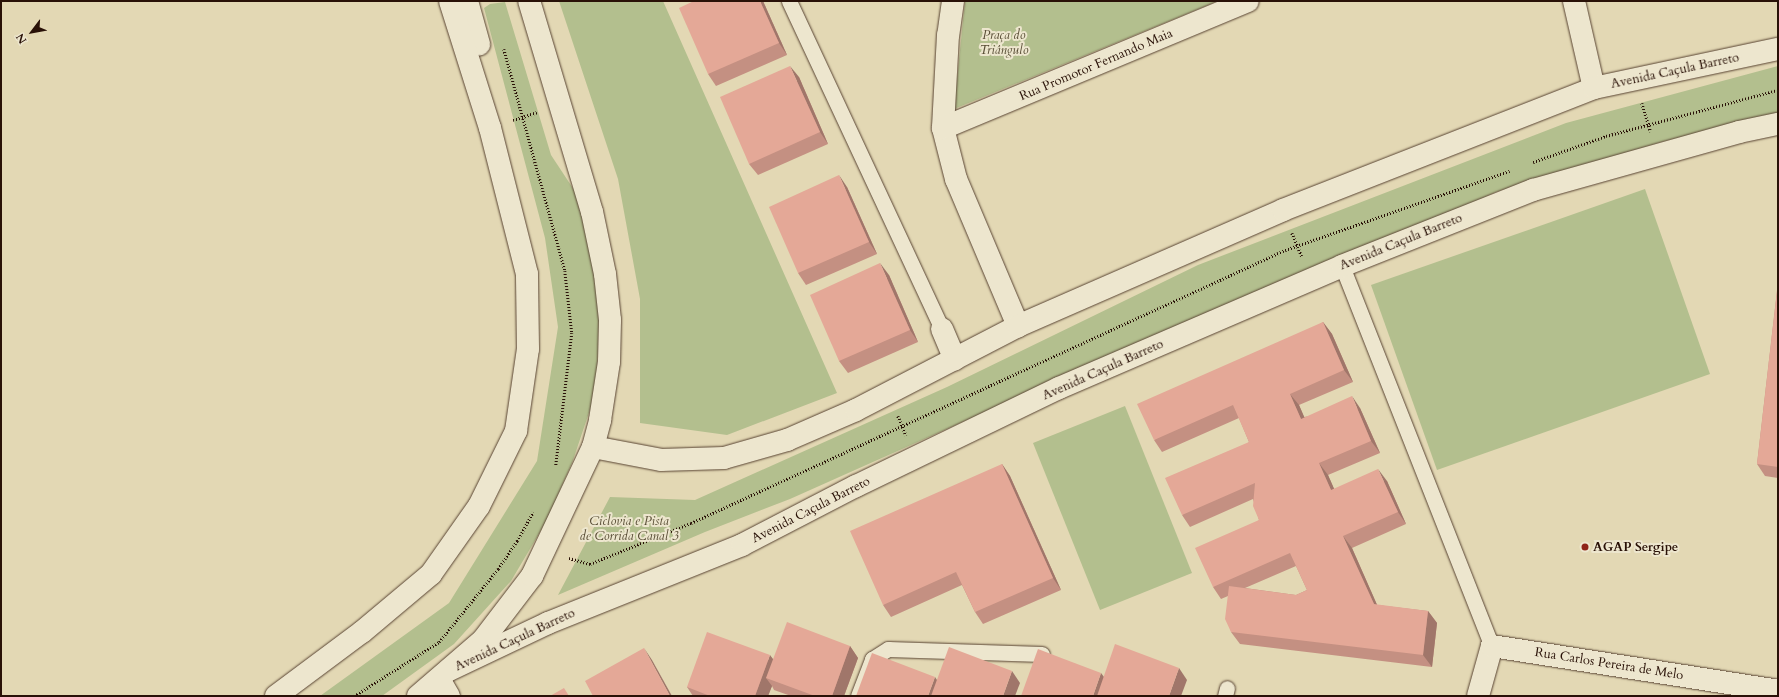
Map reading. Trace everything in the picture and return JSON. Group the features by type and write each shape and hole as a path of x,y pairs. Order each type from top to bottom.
{"street":[{"path":"276,696 362,632 431,574 479,506 516,431 528,349 527,274 507,189 490,128 450,1"},
{"path":"467,1 507,147 507,189"},
{"path":"517,1 551,107 572,145"},
{"path":"418,696 446,682 483,640 532,576 593,447 600,420 609,362 610,320 605,274 592,212 529,1"},
{"path":"953,1 948,35 943,128 956,179 1018,326"},
{"name":"Rua Promotor Fernando Maia","path":"943,128 1248,1"},
{"path":"1574,1 1594,88"},
{"name":"Avenida Caçula Barreto","path":"593,447 661,460 724,458 787,440 856,410 1018,326 1284,210 1594,88 1778,49"},
{"name":"Avenida Caçula Barreto","path":"446,682 548,623 742,545 1059,388 1310,279 1533,190 1739,132 1778,124"},
{"path":"942,329 955,359"},
{"path":"1478,696 1492,646"},
{"name":"Rua Carlos Pereira de Melo","path":"1492,646 1778,691"}],"lane":[{"path":"789,1 942,329"},
{"path":"1342,266 1492,646"},
{"path":"858,696 872,659 888,649 1042,654"}],"path":[{"path":"1634,79 1658,155"},
{"path":"501,124 551,107"},
{"path":"1284,210 1310,279"},
{"path":"888,393 916,458"}],"green space":[{"path":"559,1 663,1 837,393 727,435 640,423 640,299 618,179"},
{"name":"Praça do Triângulo","path":"965,1 1218,1 954,109"},
{"path":"505,2 551,155 584,205 600,310 596,392 572,463 546,522 511,581 454,644 382,696 320,696 449,603 537,461 558,327 545,238 484,8 490,4"},
{"name":"Ciclovia e Pista de Corrida Canal 3","path":"1778,66 1778,114 1665,141 1496,192 1342,266 1205,314 790,499 705,532 558,595 610,497 695,500 947,387 1198,265 1566,123"},
{"path":"1645,189 1710,374 1437,470 1371,285"},
{"path":"1125,406 1192,573 1100,610 1033,443"}],"building":[{"path":"694,1 760,1 779,43 708,74 679,8"},
{"path":"790,66 820,132 749,164 720,97"},
{"path":"839,175 869,242 798,273 769,207"},
{"path":"880,263 910,330 839,361 810,295"},
{"path":"1778,282 1778,467 1757,464"},
{"path":"1323,322 1344,370 1290,394 1301,419 1352,396 1371,441 1319,463 1331,490 1378,469 1398,512 1343,536 1374,604 1428,611 1423,655 1231,632 1225,619 1229,586 1296,595 1307,590 1290,553 1213,587 1195,548 1259,520 1253,506 1255,483 1182,515 1165,478 1249,442 1233,405 1154,440 1137,404"},
{"path":"1002,464 1053,578 975,612 956,572 883,605 850,531"},
{"path":"787,622 850,646 832,696 815,696 766,678"},
{"path":"707,632 770,655 755,696 710,696 687,687"},
{"path":"1115,644 1179,668 1169,696 1097,696"},
{"path":"949,647 1012,671 1003,696 931,696"},
{"path":"644,648 670,696 593,696 585,681"},
{"path":"1038,649 1101,673 1093,696 1021,696"},
{"path":"872,653 935,677 928,696 856,696"},
{"path":"564,688 569,696 550,696"}],"place":[{"name":"AGAP Sergipe","path":"1585,547"}]}
